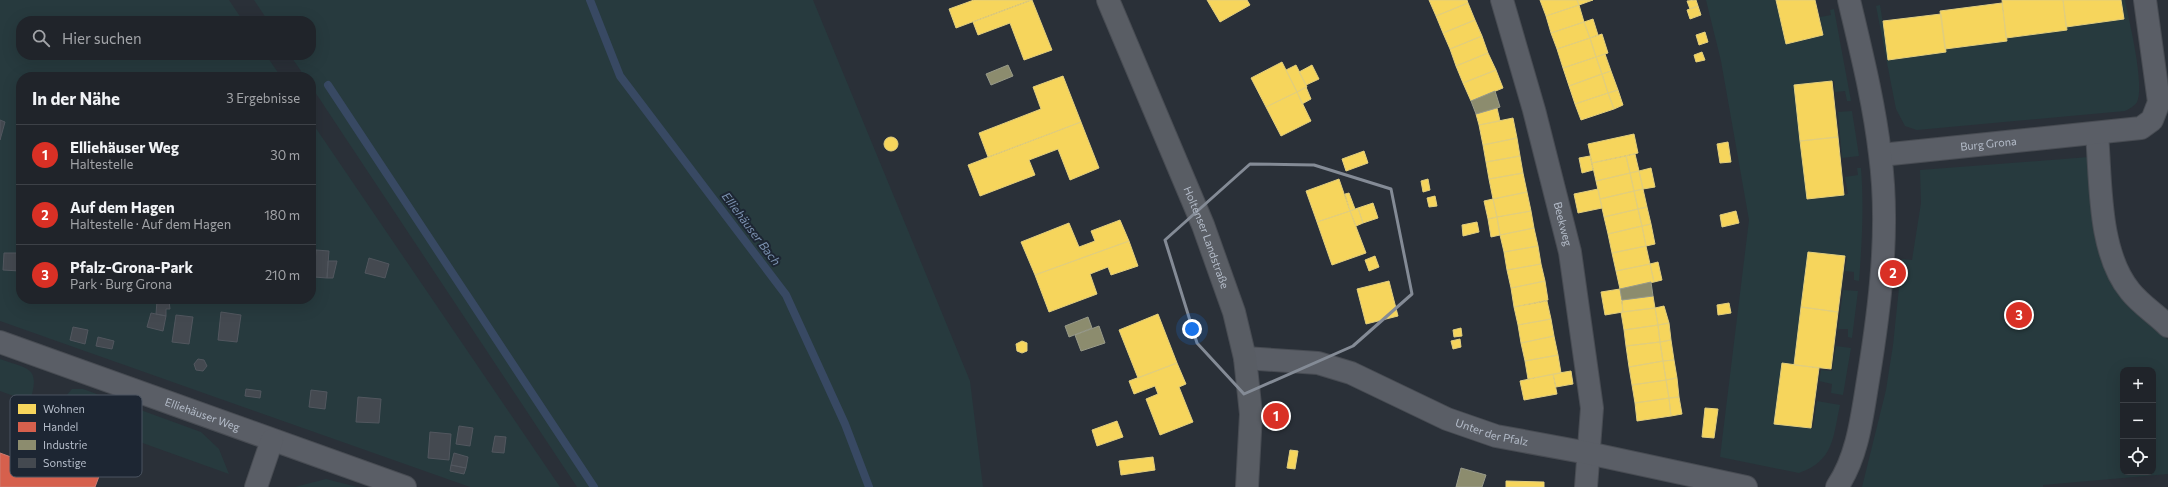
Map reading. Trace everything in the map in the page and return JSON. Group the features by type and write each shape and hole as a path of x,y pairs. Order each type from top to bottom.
{"street":[{"name":"Holtenser Landstraße","path":"1108,0 1203,225 1234,312 1245,358 1251,414 1247,487"},
{"name":"Beekweg","path":"1502,0 1534,110 1570,252 1592,408 1586,487"},
{"path":"1837,487 1852,459 1872,351 1880,278 1884,219 1881,155 1867,77 1850,0"},
{"name":"Burg Grona","path":"1881,155 2097,134 2141,128 2152,120 2159,102 2145,0"},
{"path":"2097,134 2105,229 2109,251 2129,290 2168,326"},
{"name":"Elliehäuser Weg","path":"0,342 406,487"},
{"name":"Unter der Pfalz","path":"1245,358 1318,363 1351,373 1447,419 1496,436 1588,453 1746,487"},
{"path":"256,487 272,440"}],"highlighted area":[{"path":"1250,164 1314,165 1391,189 1412,294 1353,346 1244,394 1197,343 1165,240"}],"green space":[{"path":"0,0 229,0 240,16 16,16 16,60 269,60 278,72 16,72 16,304 316,304 316,128 560,487 470,487 0,321"},
{"path":"254,0 813,0 970,381 983,487 577,487 316,94 316,72 302,72 293,60 316,60 316,16 265,16"},
{"path":"1706,0 1776,0 1823,35 1820,17 1831,15 1830,10 1834,9 1851,101 1847,101 1845,91 1835,92 1834,81 1794,85 1807,198 1848,194 1845,177 1858,175 1857,168 1861,168 1862,224 1859,281 1854,280 1854,272 1845,271 1847,257 1808,252 1794,365 1774,423 1813,428 1817,401 1840,405 1833,437 1826,455 1811,468 1799,473 1720,457 1749,220 1721,61"},
{"path":"2121,0 2125,0 2136,52 2139,82 2137,102 2125,111 1917,130 1905,126 1896,109 1876,6 1880,5 1889,60 1945,52 1945,49 2007,41 2006,38 2066,27 2124,19"},
{"path":"1852,111 1859,156 1842,158 1838,112"},
{"path":"2089,157 2119,291 2168,340 2168,474 2043,485 2043,487 1862,487 1886,390 1893,345 1902,259 1912,260 1921,203 1920,170"},
{"path":"1843,290 1858,291 1852,338 1848,337 1848,329 1838,329"},
{"path":"1836,346 1851,348 1843,395 1831,393 1832,384 1819,381 1821,370 1832,371"},
{"path":"0,359 26,368 33,376 34,382 32,395 11,395 0,391"},
{"path":"72,389 83,389 99,395 67,395"},
{"path":"142,410 201,432 219,449 229,474 142,443"},
{"path":"326,479 357,487 295,487"}],"building: Wohnen":[{"path":"974,0 1031,0 956,28 949,9"},
{"path":"1032,0 1052,50 1024,60 1010,23 978,35 973,22"},
{"path":"1207,0 1247,0 1250,5 1220,22"},
{"path":"1429,0 1467,0 1468,3 1436,16"},
{"path":"1540,0 1577,0 1579,5 1546,16"},
{"path":"1577,0 1593,0 1579,5"},
{"path":"1696,0 1698,6 1690,9 1687,1"},
{"path":"1776,0 1815,0 1823,35 1786,44"},
{"path":"2002,0 2063,0 2067,30 2006,38"},
{"path":"2063,0 2121,0 2124,19 2066,27"},
{"path":"1468,3 1475,20 1443,33 1436,16"},
{"path":"2002,3 2007,41 1945,49 1940,11"},
{"path":"1579,5 1584,22 1551,33 1546,16"},
{"path":"1698,6 1701,15 1690,19 1687,10"},
{"path":"1941,14 1946,52 1888,60 1883,21"},
{"path":"1593,19 1598,35 1590,38 1584,22"},
{"path":"1475,20 1482,36 1450,49 1443,33"},
{"path":"1584,22 1590,38 1557,49 1551,33"},
{"path":"1705,32 1708,42 1699,45 1696,35"},
{"path":"1602,34 1608,53 1596,57 1590,38"},
{"path":"1482,36 1488,53 1456,66 1450,49"},
{"path":"1590,38 1596,57 1563,68 1557,49"},
{"path":"1702,52 1705,60 1696,62 1694,55"},
{"path":"1488,53 1496,70 1463,83 1456,66"},
{"path":"1605,54 1611,71 1602,74 1596,57"},
{"path":"1596,57 1602,74 1569,86 1563,68"},
{"path":"1282,62 1297,92 1266,107 1251,78"},
{"path":"1296,65 1307,87 1297,92 1286,70"},
{"path":"1312,65 1319,79 1306,85 1299,72"},
{"path":"1496,70 1503,88 1471,101 1463,83"},
{"path":"1611,71 1618,90 1608,93 1602,74"},
{"path":"1602,74 1608,93 1575,104 1569,86"},
{"path":"1063,76 1081,122 988,157 979,133 1041,109 1033,87"},
{"path":"1832,81 1838,137 1800,141 1794,85"},
{"path":"1306,87 1311,99 1302,104 1297,92"},
{"path":"1618,90 1623,105 1614,109 1608,93"},
{"path":"1297,92 1311,121 1281,136 1266,107"},
{"path":"1608,93 1614,109 1581,120 1575,104"},
{"path":"1497,108 1500,121 1479,125 1476,114"},
{"path":"1513,118 1517,138 1483,145 1479,125"},
{"path":"1081,122 1099,168 1070,180 1058,149 1029,160 1035,175 980,196 968,165"},
{"path":"1634,134 1638,153 1592,163 1588,144"},
{"path":"888,137 894,137 898,141 898,147 894,151 888,151 884,147 884,141"},
{"path":"1838,137 1844,195 1807,199 1800,141"},
{"path":"1517,138 1520,156 1486,162 1483,145"},
{"path":"1728,142 1731,162 1720,163 1717,144"},
{"path":"1364,151 1368,163 1346,171 1342,159"},
{"path":"1635,154 1639,171 1630,173 1626,156"},
{"path":"1520,156 1523,173 1489,179 1486,162"},
{"path":"1590,156 1593,170 1582,173 1579,158"},
{"path":"1626,156 1630,173 1596,181 1592,163"},
{"path":"1651,168 1655,187 1643,189 1639,171"},
{"path":"1639,171 1643,189 1634,191 1630,173"},
{"path":"1523,173 1527,192 1493,199 1489,179"},
{"path":"1630,173 1634,191 1600,199 1596,181"},
{"path":"1339,179 1350,211 1317,222 1306,191"},
{"path":"1428,179 1430,190 1423,192 1421,181"},
{"path":"1598,189 1602,208 1578,213 1574,194"},
{"path":"1643,189 1647,207 1638,209 1634,191"},
{"path":"1634,191 1638,209 1604,217 1600,199"},
{"path":"1527,192 1531,211 1497,217 1493,199"},
{"path":"1349,193 1355,209 1350,211 1345,194"},
{"path":"1435,196 1437,206 1429,207 1427,198"},
{"path":"1493,199 1497,217 1488,219 1484,201"},
{"path":"1373,203 1378,218 1363,223 1358,208"},
{"path":"1647,207 1651,224 1642,226 1638,209"},
{"path":"1358,208 1363,223 1356,226 1350,211"},
{"path":"1638,209 1642,226 1608,234 1604,217"},
{"path":"1350,211 1366,253 1332,265 1317,222"},
{"path":"1531,211 1534,228 1500,235 1497,217"},
{"path":"1736,211 1739,223 1722,227 1720,215"},
{"path":"1497,217 1500,235 1491,237 1488,219"},
{"path":"1120,220 1129,241 1035,275 1021,242 1069,223 1079,247 1095,241 1091,231"},
{"path":"1477,222 1479,232 1463,236 1462,225"},
{"path":"1651,224 1655,244 1646,246 1642,226"},
{"path":"1642,226 1646,246 1612,253 1608,234"},
{"path":"1534,228 1538,246 1504,252 1500,235"},
{"path":"1129,241 1138,266 1111,275 1108,267 1090,274 1097,294 1049,312 1035,275"},
{"path":"1538,246 1541,264 1507,270 1504,252"},
{"path":"1646,246 1650,264 1616,271 1612,253"},
{"path":"1808,252 1845,256 1838,312 1801,307"},
{"path":"1375,256 1379,267 1369,271 1365,260"},
{"path":"1658,262 1662,280 1654,282 1650,264"},
{"path":"1541,264 1545,281 1511,288 1507,270"},
{"path":"1650,264 1654,282 1620,289 1616,271"},
{"path":"1389,281 1398,316 1366,324 1357,289"},
{"path":"1545,281 1548,300 1514,307 1511,288"},
{"path":"1620,289 1623,312 1605,315 1601,292"},
{"path":"1653,296 1655,308 1623,312 1622,300"},
{"path":"1547,301 1551,319 1518,325 1514,307"},
{"path":"1729,303 1731,313 1718,315 1717,305"},
{"path":"1664,306 1669,323 1658,325 1655,308"},
{"path":"1801,307 1838,312 1831,369 1794,365"},
{"path":"1655,308 1658,325 1624,330 1621,312"},
{"path":"1158,314 1177,363 1138,378 1119,330"},
{"path":"1551,319 1554,336 1521,343 1518,325"},
{"path":"1669,323 1671,340 1660,342 1658,325"},
{"path":"1658,325 1660,342 1626,346 1624,330"},
{"path":"1461,328 1462,336 1454,337 1453,330"},
{"path":"1554,336 1558,355 1525,361 1521,343"},
{"path":"1460,339 1461,347 1453,349 1451,341"},
{"path":"1671,340 1674,360 1663,361 1660,342"},
{"path":"1022,341 1027,343 1027,351 1022,353 1017,351 1016,344"},
{"path":"1660,342 1663,361 1629,367 1626,346"},
{"path":"1558,355 1561,373 1528,379 1525,361"},
{"path":"1674,360 1677,378 1666,380 1663,361"},
{"path":"1663,361 1666,380 1632,385 1629,367"},
{"path":"1177,363 1186,384 1179,387 1193,422 1160,435 1146,399 1158,394 1155,386 1134,394 1129,381"},
{"path":"1782,363 1819,368 1811,428 1774,424"},
{"path":"1571,371 1573,384 1556,387 1553,374"},
{"path":"1553,374 1557,394 1524,400 1520,381"},
{"path":"1677,378 1679,397 1669,398 1666,380"},
{"path":"1666,380 1669,398 1635,403 1632,385"},
{"path":"1679,397 1682,414 1671,416 1669,398"},
{"path":"1669,398 1671,416 1637,421 1635,403"},
{"path":"1705,408 1718,409 1714,438 1702,437"},
{"path":"1117,421 1123,437 1097,446 1092,430"},
{"path":"1290,450 1298,451 1295,469 1287,468"},
{"path":"1153,457 1155,470 1121,475 1119,461"},
{"path":"1506,481 1544,482 1544,487 1506,487"}],"building: Handel":[{"path":"0,453 10,457 10,477 99,477 95,487 0,487"}],"building: Industrie":[{"path":"1008,65 1013,76 991,85 986,74"},
{"path":"1495,91 1500,107 1476,114 1471,101"},
{"path":"1651,282 1653,296 1622,300 1620,289"},
{"path":"1088,317 1092,328 1069,337 1065,326"},
{"path":"1099,326 1105,343 1081,351 1075,335"},
{"path":"1461,468 1486,475 1482,487 1456,487"}],"building: Sonstige":[{"path":"0,120 5,122 0,140"},
{"path":"316,250 329,251 327,278 316,277"},
{"path":"4,253 16,253 16,271 3,270"},
{"path":"369,258 389,264 385,278 365,273"},
{"path":"328,261 337,261 333,278 327,278"},
{"path":"157,304 169,304 170,309 166,309 166,316 156,314"},
{"path":"221,312 241,315 237,342 218,340"},
{"path":"151,313 166,316 163,331 147,327"},
{"path":"176,315 193,317 189,344 172,342"},
{"path":"73,327 88,330 85,344 70,340"},
{"path":"98,337 114,341 112,349 96,346"},
{"path":"198,359 204,360 207,366 203,371 196,370 194,364"},
{"path":"246,389 261,391 260,398 245,396"},
{"path":"311,390 327,392 325,409 309,407"},
{"path":"358,397 381,399 379,423 356,422"},
{"path":"459,426 473,428 470,446 456,444"},
{"path":"430,432 451,434 449,460 428,458"},
{"path":"495,436 506,437 504,453 492,452"},
{"path":"454,453 468,457 466,468 451,465"},
{"path":"451,465 466,468 464,474 450,471"}],"waterway":[{"name":"Elliehäuser Bach","path":"590,0 620,76 786,295 845,424 869,487"},
{"path":"328,85 594,487"}],"place":[{"name":"Auf dem Hagen","path":"1893,273"},
{"name":"Pfalz-Grona-Park","path":"2019,315"},
{"name":"Elliehäuser Weg","path":"1276,416"}]}
